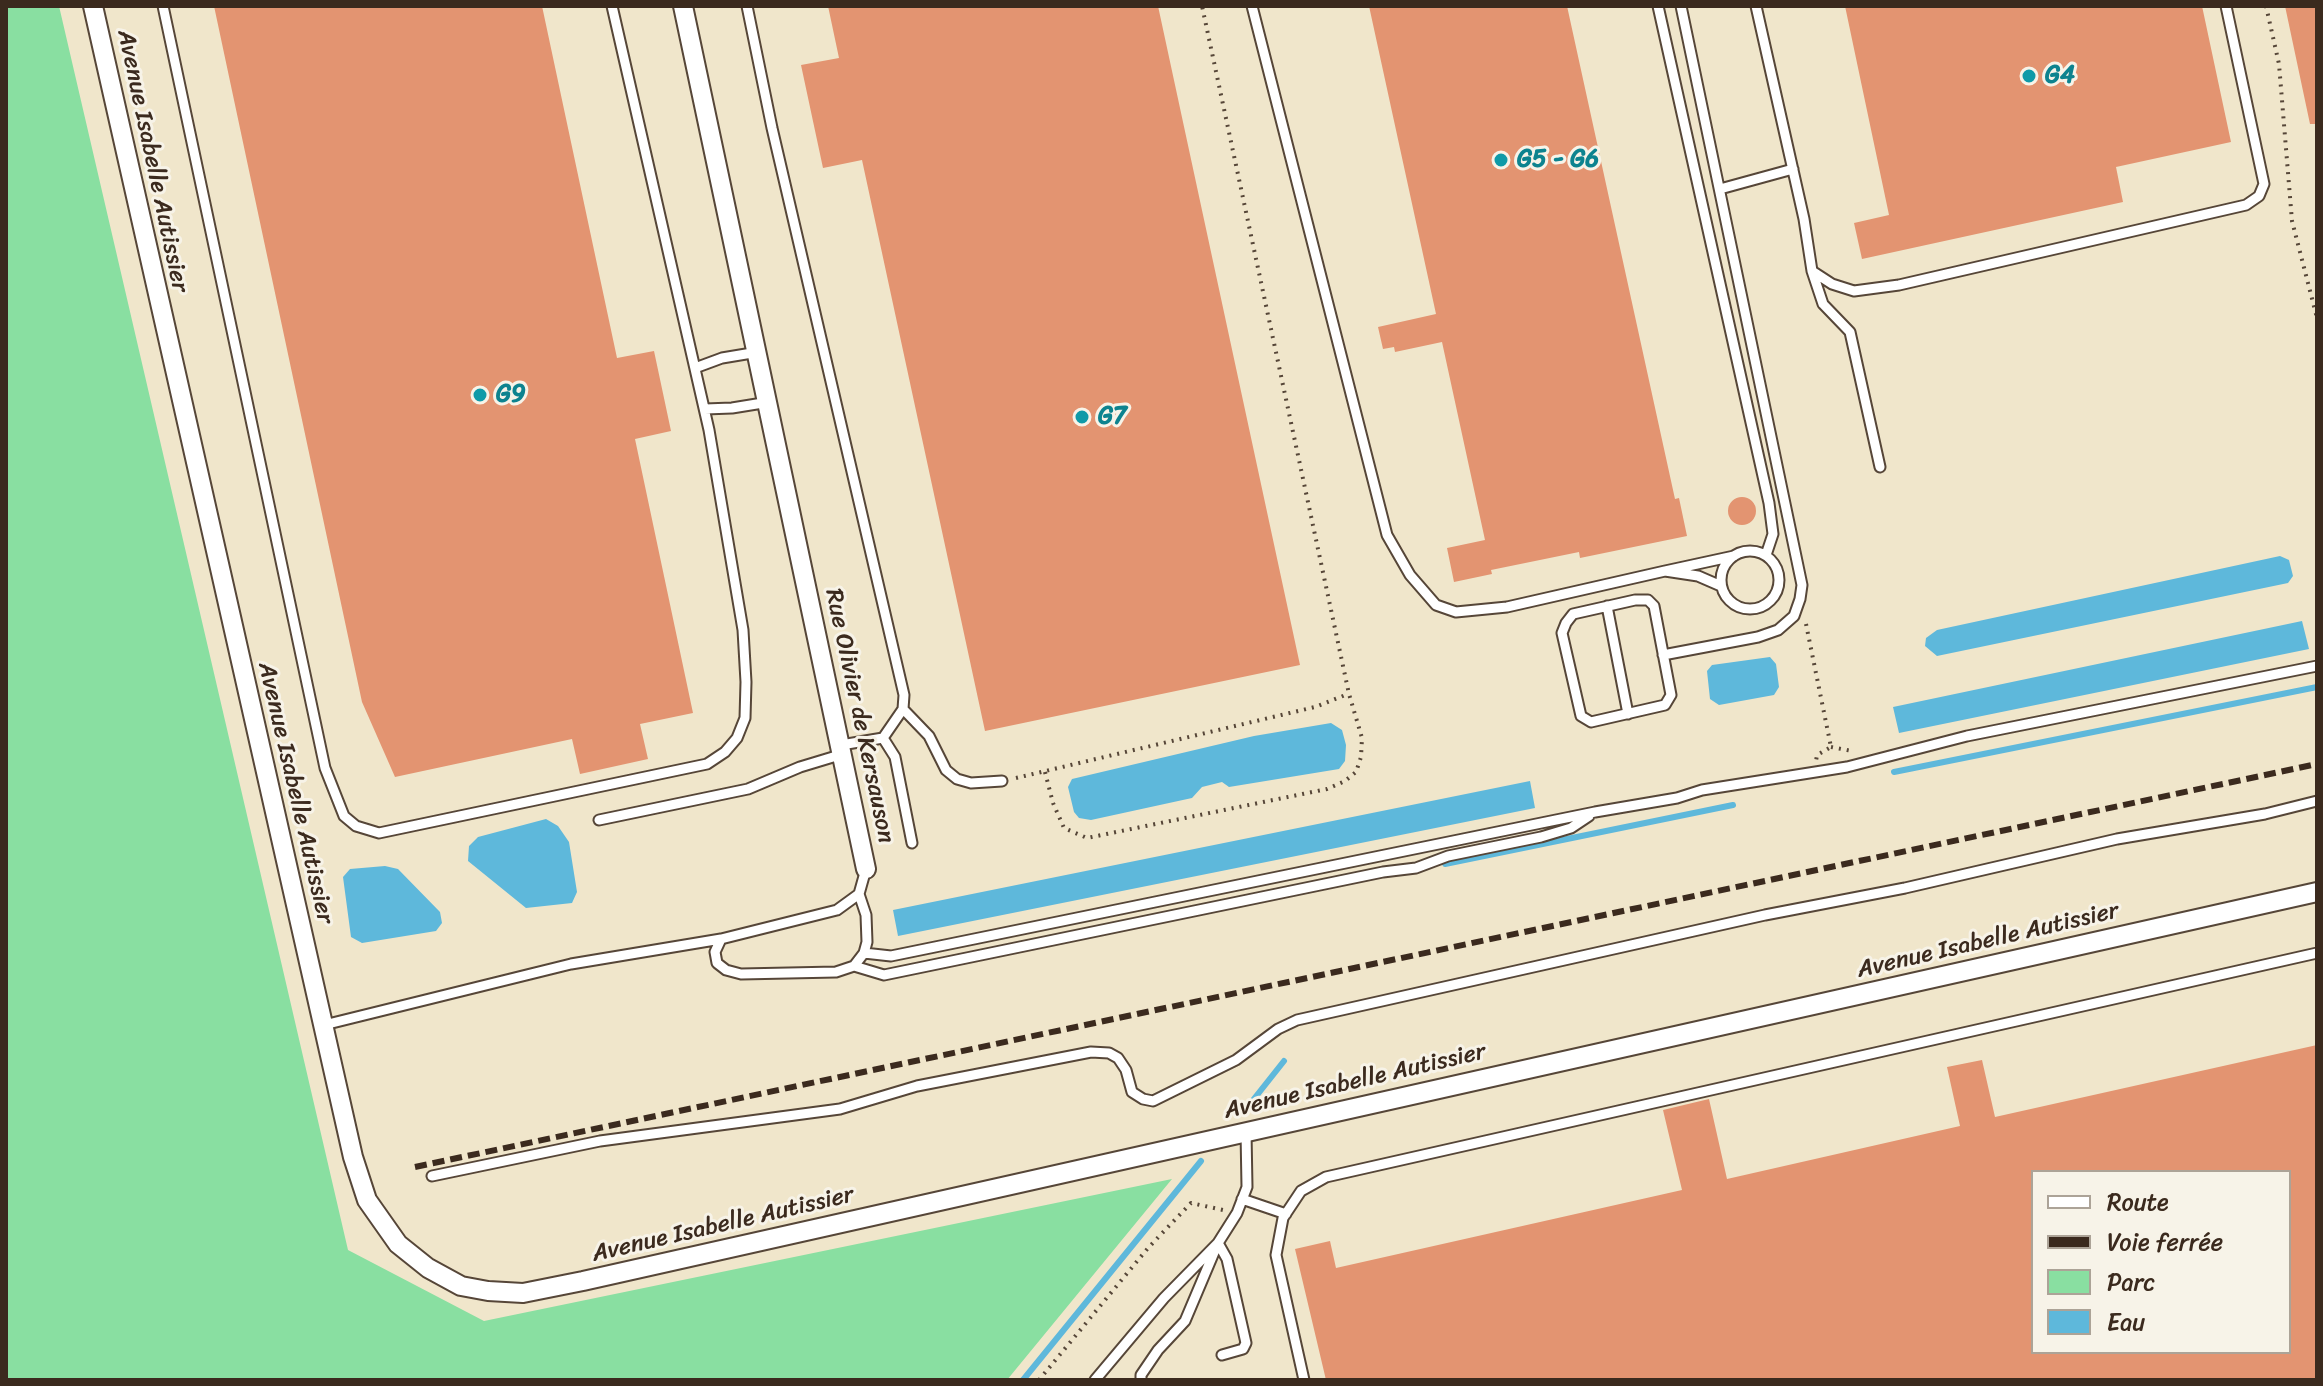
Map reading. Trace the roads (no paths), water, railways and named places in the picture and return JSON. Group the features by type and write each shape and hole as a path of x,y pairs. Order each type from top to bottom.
{"street":[{"name":"Avenue Isabelle Autissier","path":"93,6 353,1157 367,1200 398,1244 428,1268 461,1286 523,1293 583,1281 2317,892"},
{"name":"Rue Olivier de Kersauson","path":"689,7 866,869"}],"lane":[{"path":"163,6 325,768 344,816 356,826 379,833 707,764 725,752 737,738 745,718 743,630 705,409 612,6"},
{"path":"599,820 748,789 842,750 883,738 903,709 901,680 772,128 747,6"},
{"path":"1252,6 1387,535 1410,575 1436,605 1456,612 1507,607 1750,550 1766,555 1777,567 1780,584 1774,599 1760,609 1743,609 1728,601 1721,586 1723,569 1734,556"},
{"path":"1658,6 1769,503 1773,534 1766,555"},
{"path":"1663,655 1758,637 1778,630 1794,616 1802,585 1681,6"},
{"path":"1756,6 1793,169 1812,271 1823,304 1850,332 1880,467"},
{"path":"1812,271 1832,284 1854,291 1899,285 2246,205 2259,196 2264,184 2226,6"},
{"path":"1720,189 1793,169"},
{"path":"695,368 722,358 758,352"},
{"path":"705,409 769,402"},
{"path":"1665,571 1698,576 1721,586"},
{"path":"1648,600 1654,606 1663,655 1671,695 1665,705 1591,722 1581,716 1562,633 1573,614 1648,600"},
{"path":"1607,606 1628,714"},
{"path":"864,953 891,956 1595,812 1677,798 1702,790 1847,767 1967,736 2317,666"},
{"path":"903,709 929,736 946,770 957,779 971,783 1002,781"},
{"path":"883,738 895,757 912,843"},
{"path":"432,1176 600,1141 840,1109 917,1086 1091,1052 1109,1053 1118,1058 1126,1070 1132,1092 1153,1101 1236,1060 1278,1029 1297,1020 2117,839 2265,814 2317,801"},
{"path":"854,966 884,975 1356,877 1416,868 1448,856 1571,828 1595,812"},
{"name":"Rue Olivier de Kersauson","path":"859,894 866,869"},
{"path":"324,1025 571,964 721,939 837,910 859,894 866,915 867,942 864,953 854,966 836,972 741,974 726,970 717,963 715,952 721,939"},
{"path":"1304,1380 1276,1255 1286,1214 1301,1191 1326,1177 2317,953"},
{"path":"1141,1380 1141,1375 1158,1350 1185,1321 1218,1243 1237,1213 1247,1187 1246,1132"},
{"path":"1242,1199 1286,1214"},
{"path":"1218,1243 1227,1259 1246,1343 1243,1349 1222,1355"},
{"path":"1095,1380 1164,1298 1218,1243"}],"water":[{"path":"2280,556 2289,560 2293,576 2288,583 1937,656 1925,646 1926,638 1937,630"},
{"path":"2302,621 2309,649 1899,733 1893,707"},
{"path":"1770,657 1776,664 1779,687 1774,695 1719,705 1710,699 1707,671 1712,665"},
{"path":"1331,723 1342,730 1346,745 1345,761 1339,769 1229,787 1222,782 1202,787 1192,798 1091,820 1079,818 1074,812 1068,787 1072,779 1254,736"},
{"path":"1530,781 1535,808 898,936 893,910"},
{"path":"546,819 558,826 569,842 577,892 572,903 526,908 468,861 469,846 478,837"},
{"path":"385,866 398,869 440,912 442,923 436,931 362,943 351,937 343,877 350,869"}],"waterway":[{"path":"1894,772 2317,687"},
{"path":"1445,864 1733,805"},
{"path":"1246,1109 1284,1061"},
{"path":"1023,1380 1201,1161"}],"railway":[{"path":"415,1167 2317,764"}],"place":[{"name":"G4","path":"2029,76"},
{"name":"G5 - G6","path":"1501,160"},
{"name":"G9","path":"480,395"},
{"name":"G7","path":"1082,417"}]}
